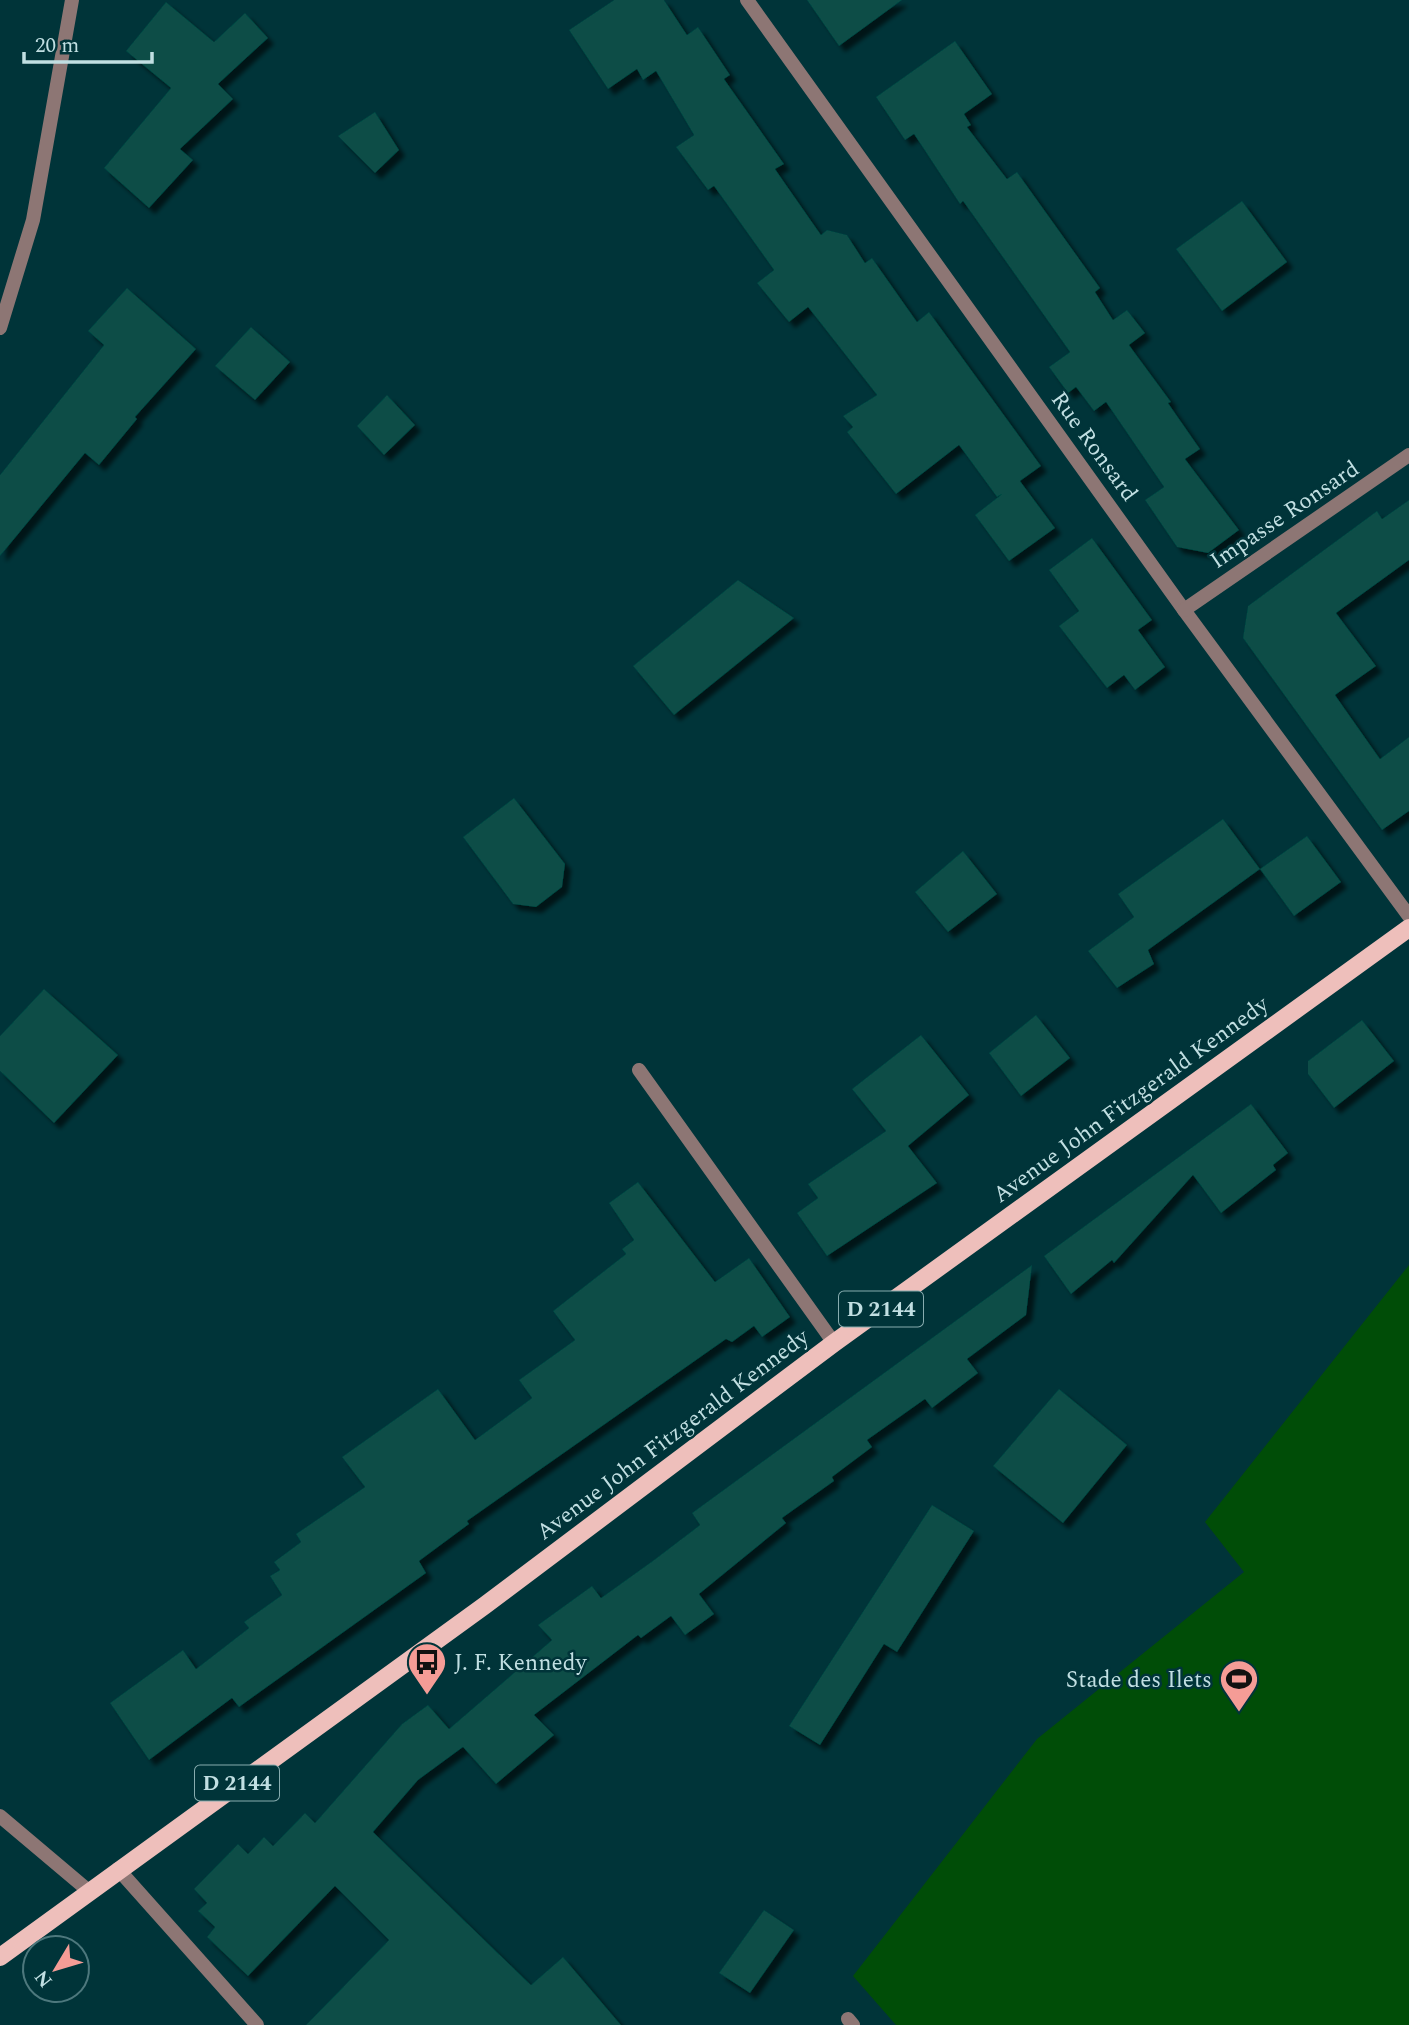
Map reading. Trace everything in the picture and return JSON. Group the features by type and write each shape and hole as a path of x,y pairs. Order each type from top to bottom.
{"main road":[{"name":"Avenue John Fitzgerald Kennedy","path":"0,1957 484,1606 834,1343 1409,928"}],"street":[{"path":"0,328 33,220 72,0"},
{"name":"Rue Ronsard","path":"747,0 1184,610 1409,916"},
{"name":"Impasse Ronsard","path":"1184,610 1409,455"},
{"path":"639,1070 834,1343"},
{"path":"0,1816 90,1892"},
{"path":"118,1869 257,2025"}],"green space":[{"name":"Stade des Ilets","path":"1409,1265 1409,2025 896,2025 853,1976 1037,1739 1244,1572 1205,1522"}],"building":[{"path":"614,0 664,0 687,35 698,27 730,75 724,79 784,164 775,169 821,235 827,230 847,235 865,263 872,258 917,322 929,312 1041,466 1020,481 1055,528 1009,561 975,515 1002,494 997,497 959,445 896,494 847,432 853,427 843,416 877,395 808,307 789,322 757,283 774,270 714,186 708,190 676,147 694,135 656,71 643,80 637,69 608,89 569,30"},
{"path":"807,0 902,0 839,46"},
{"path":"166,2 214,42 245,13 268,38 218,84 233,99 180,149 193,160 149,208 104,168 171,88 126,51"},
{"path":"955,41 992,94 964,114 971,125 967,127 1007,179 1017,172 1100,288 1095,292 1113,320 1127,310 1145,333 1129,345 1171,402 1168,403 1200,449 1185,459 1239,530 1208,553 1177,547 1145,500 1164,487 1106,402 1094,411 1076,387 1068,393 1049,367 1070,352 963,201 960,204 914,134 905,140 876,97"},
{"path":"375,112 399,150 375,173 338,136"},
{"path":"1242,201 1287,262 1222,311 1176,249"},
{"path":"127,288 196,349 135,417 137,419 99,465 85,453 0,556 0,475 104,345 88,331"},
{"path":"251,327 290,362 255,400 215,366"},
{"path":"387,395 415,425 384,455 357,426"},
{"path":"1409,500 1409,560 1336,613 1376,666 1335,695 1380,759 1409,737 1409,811 1382,830 1243,638 1248,606 1377,511 1382,519"},
{"path":"1092,538 1152,620 1138,630 1165,667 1135,690 1124,675 1107,688 1059,626 1079,611 1049,570"},
{"path":"738,580 794,618 674,715 633,666"},
{"path":"514,798 565,864 562,887 536,907 513,904 463,837"},
{"path":"1223,819 1260,869 1148,950 1154,964 1117,988 1088,951 1134,917 1118,894"},
{"path":"1307,836 1341,882 1294,916 1260,869"},
{"path":"963,851 997,894 948,932 915,892"},
{"path":"44,989 118,1055 54,1123 0,1071 0,1036"},
{"path":"1036,1015 1070,1058 1021,1096 989,1053"},
{"path":"1362,1020 1394,1061 1334,1108 1308,1074 1308,1061"},
{"path":"921,1035 969,1095 908,1146 937,1183 827,1256 797,1213 818,1198 808,1184 886,1131 852,1089"},
{"path":"1251,1104 1288,1153 1273,1165 1276,1170 1221,1213 1193,1175 1114,1263 1112,1260 1071,1294 1044,1256"},
{"path":"638,1182 715,1282 749,1258 790,1317 762,1337 754,1326 732,1342 726,1339 467,1521 469,1524 419,1561 426,1573 239,1707 232,1698 149,1760 110,1703 183,1650 196,1669 249,1628 244,1622 282,1595 270,1576 280,1570 274,1562 301,1542 296,1534 365,1487 342,1457 438,1389 475,1440 532,1398 519,1380 575,1340 553,1311 626,1254 622,1249 634,1240 609,1203"},
{"path":"1032,1265 1026,1315 967,1359 978,1373 932,1408 925,1399 867,1440 872,1447 832,1477 834,1481 782,1518 786,1523 699,1594 714,1614 685,1635 671,1616 641,1638 638,1635 534,1715 554,1735 496,1784 463,1747 418,1780 373,1832 531,1985 563,1957 621,2025 306,2025 389,1940 335,1886 248,1976 207,1937 215,1927 198,1911 207,1903 194,1889 238,1844 248,1854 264,1837 273,1846 305,1813 315,1823 402,1724 428,1705 449,1729 552,1640 538,1625 592,1586 601,1598 654,1560 700,1525 692,1513"},
{"path":"1059,1389 1127,1445 1063,1523 993,1466"},
{"path":"932,1505 974,1531 897,1652 884,1644 820,1745 789,1726"},
{"path":"764,1910 794,1930 750,1993 719,1973"}],"place":[{"name":"J. F. Kennedy","path":"427,1696"},
{"name":"Stade des Ilets","path":"1239,1713"}]}
